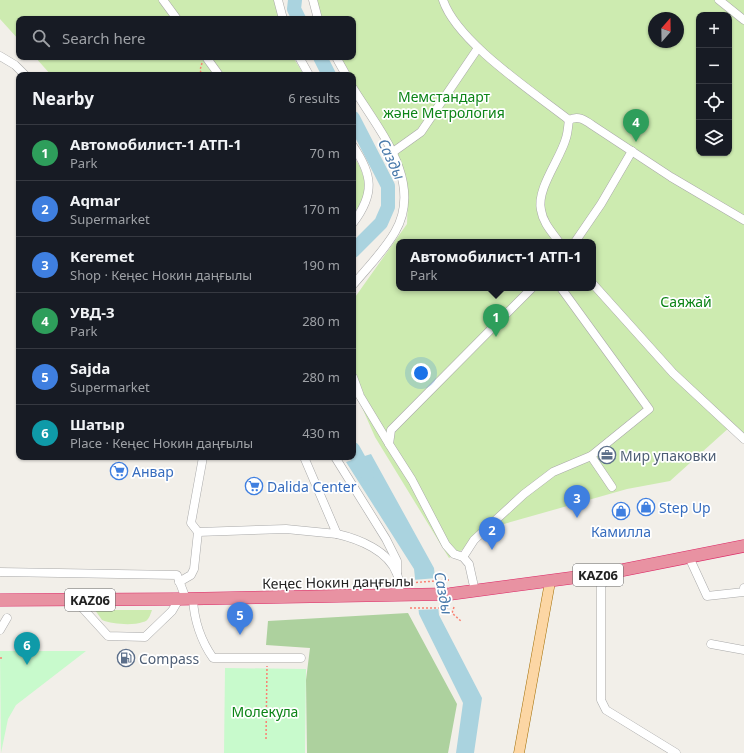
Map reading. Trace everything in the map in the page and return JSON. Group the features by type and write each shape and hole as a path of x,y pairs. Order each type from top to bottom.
{"highway":[{"name":"Кеңес Нокин даңғылы","path":"0,600 186,599 450,594 475,592 608,573 744,546"}],"main road":[{"path":"519,753 550,582"}],"street":[{"path":"163,0 175,16"},
{"path":"278,0 282,16"},
{"path":"313,0 317,16"},
{"path":"443,0 447,12 478,48 569,120"},
{"path":"719,0 744,20"},
{"path":"393,152 421,132 478,48"},
{"path":"0,56 15,65 22,72"},
{"path":"207,60 217,72"},
{"path":"301,60 307,72"},
{"path":"338,60 344,72"},
{"path":"356,93 393,152 405,184 403,214 395,232 356,281"},
{"path":"569,120 573,117 581,118 671,177 744,220"},
{"path":"557,239 545,223 540,208 540,202 546,184 566,139 569,120"},
{"path":"356,150 362,159 370,178 368,193 360,214 356,219"},
{"path":"577,239 601,204 632,151"},
{"path":"596,287 673,373 744,439"},
{"path":"389,444 391,430 529,291"},
{"path":"463,557 474,540 524,494 553,472 592,456 649,410 563,291"},
{"path":"356,385 360,396 412,480 446,545 454,554 463,557 469,564 475,592"},
{"path":"592,456 612,487"},
{"path":"179,582 191,575 194,569 198,532 192,523 202,460"},
{"path":"305,460 337,534"},
{"path":"336,460 386,539 397,561 397,573 404,596"},
{"path":"198,532 286,529 337,534 352,538 385,556 397,573"},
{"path":"689,557 707,596 744,592 744,588"},
{"path":"0,572 177,575 206,648 213,658 300,658"},
{"path":"608,573 601,587 601,700 606,710 676,753"},
{"path":"73,600 76,601 108,636 145,637 186,599"},
{"path":"0,630 7,618"},
{"path":"711,644 744,650"}],"path":[{"path":"201,72 200,70 204,60"},
{"path":"408,583 449,580"},
{"path":"454,607 452,613 462,622"},
{"path":"410,608 450,608"},
{"path":"266,739 267,658"}],"green space":[{"path":"0,0 277,0 280,16 16,16 16,37 0,19"},
{"path":"316,0 744,0 744,439 731,426 670,481 627,489 504,524 449,558 375,437 356,394 356,296 396,239 396,291 596,291 596,239 396,239 407,224 408,195 401,167 356,94 356,72 342,72 335,60 356,60 356,16 316,16"},
{"path":"38,60 295,60 302,72 48,72"},
{"path":"356,160 360,167 368,189 356,218"},
{"path":"95,610 152,610 147,620 128,624 102,620"},
{"path":"408,613 457,704 448,753 307,753 306,680 310,648 266,645 268,621"},
{"path":"0,651 86,651 16,705 8,719 1,753"},
{"name":"Молекула","path":"225,668 306,669 305,753 224,753"}],"water":[{"path":"371,454 434,568 439,615 482,698 474,753 456,753 463,703 419,614 414,569 346,462"}],"pier":[{"path":"437,578 441,609 416,610 413,580"}],"waterway":[{"name":"Сазды","path":"295,0 294,9 298,16"},
{"name":"Сазды","path":"322,60 328,72"},
{"name":"Сазды","path":"356,124 388,186 388,207 381,223 356,248"},
{"name":"Сазды","path":"356,454 367,474"}],"place":[{"name":"УВД-3","path":"636,142"},
{"name":"Автомобилист-1 АТП-1","path":"496,337"},
{"name":"Мир упаковки","path":"607,455"},
{"name":"Анвар","path":"119,471"},
{"name":"Dalida Center","path":"254,486"},
{"name":"Step Up","path":"646,507"},
{"name":"Камилла","path":"621,511"},
{"name":"Keremet","path":"577,518"},
{"name":"Aqmar","path":"492,550"},
{"name":"Sajda","path":"240,635"},
{"name":"Compass","path":"126,658"},
{"name":"Шатыр","path":"27,665"}],"park label":[{"name":"Мемстандарт және Метрология","path":"444,104"},
{"name":"Саяжай","path":"686,301"}]}
